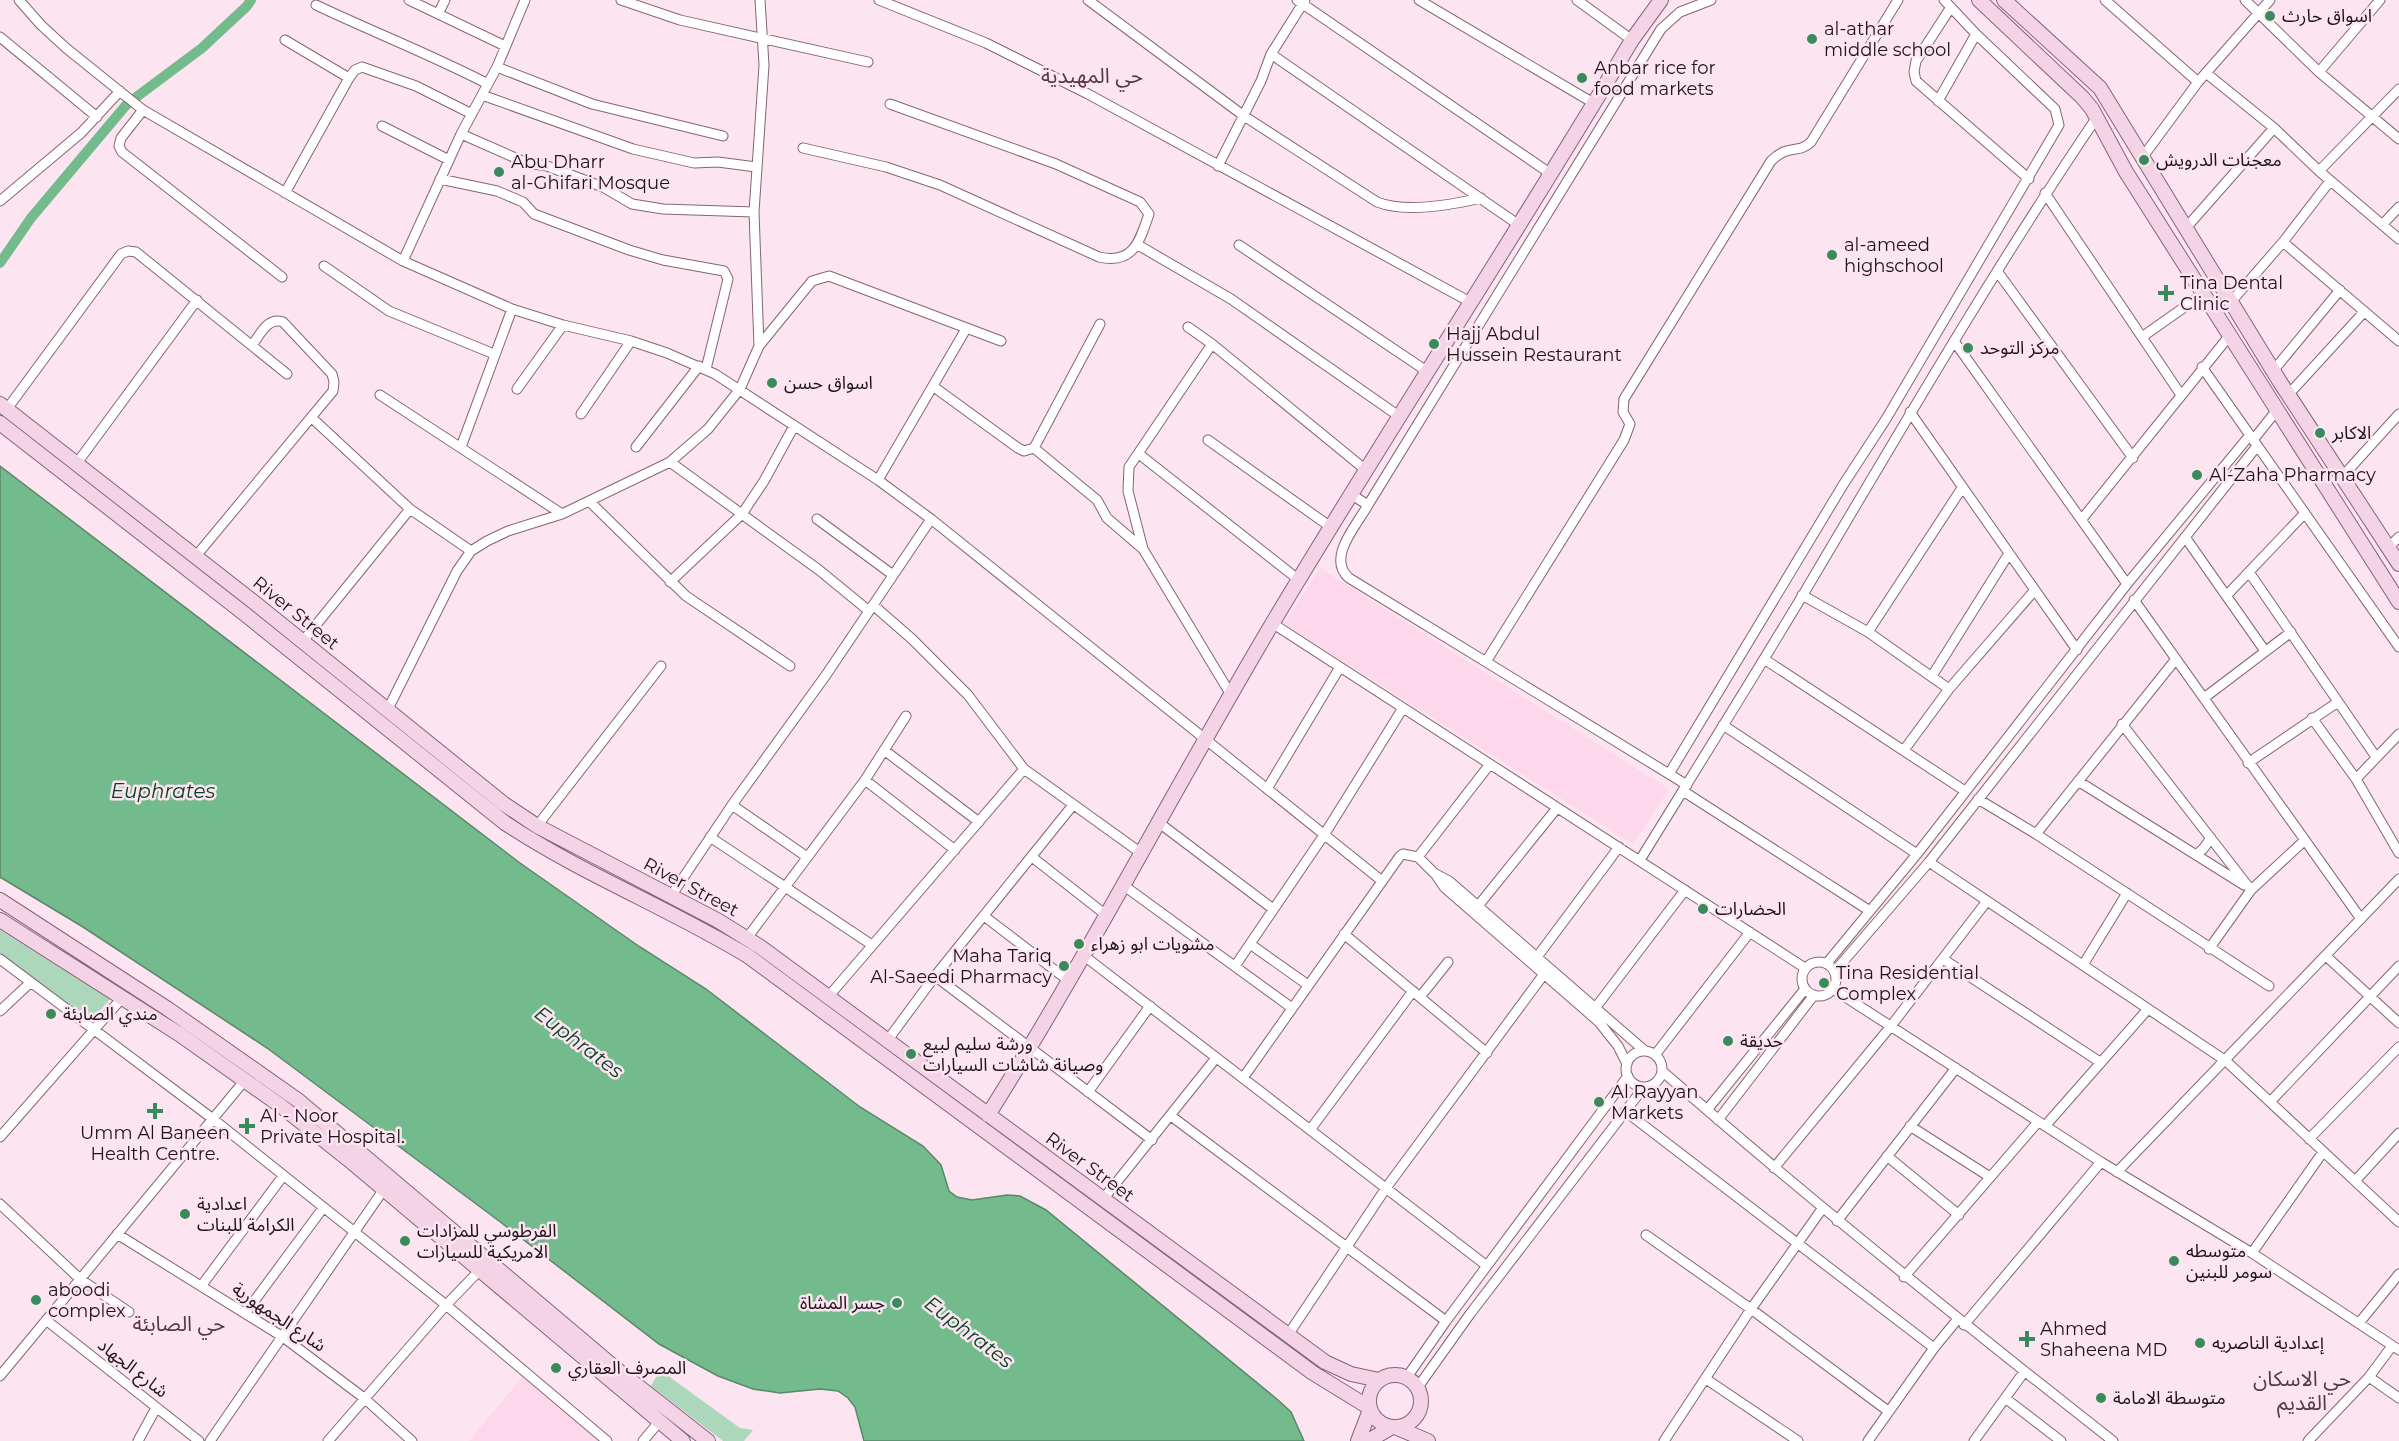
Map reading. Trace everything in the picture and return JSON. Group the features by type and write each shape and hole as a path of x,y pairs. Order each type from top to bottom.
{"main road":[{"path":"987,1115 1029,1049 1272,623 1595,104 1632,40 1661,0"},
{"path":"1979,0 2082,98 2097,117 2126,172 2399,602"},
{"path":"2004,0 2100,88 2230,303 2399,564"},
{"path":"2171,242 2185,229"},
{"name":"River Street","path":"3,406 303,641 504,804 537,826 747,938 785,975 1149,1251 1313,1373 1370,1409"},
{"name":"River Street","path":"0,423 246,615 505,823 557,855 828,997 1333,1367 1360,1377 1379,1380"},
{"path":"246,615 255,603"},
{"path":"0,900 159,1003 269,1079 440,1227 708,1441"},
{"path":"0,920 246,1080 384,1189 440,1227 480,1270 683,1441"},
{"path":"1149,1251 1159,1239"},
{"path":"1358,1441 1370,1409 1371,1390 1379,1380 1393,1374 1407,1377 1418,1387 1422,1397 1421,1407 1427,1440"},
{"path":"1368,1441 1394,1427 1412,1421 1421,1407"},
{"path":"1370,1409 1379,1422 1427,1440"}],"street":[{"path":"19,0 66,48 143,110 403,261 512,309 562,325 631,342 702,368 740,388 878,480 931,519 1382,880"},
{"path":"409,0 505,46"},
{"path":"438,14 445,0"},
{"path":"403,261 461,134 496,67 525,0"},
{"path":"621,0 680,20 868,62"},
{"path":"759,346 754,212 764,65 760,0"},
{"path":"879,0 1030,64 1089,94 1472,303"},
{"path":"910,12 913,0"},
{"path":"1089,0 1244,116 1377,202 1398,208 1455,204 1481,198"},
{"path":"1419,0 1595,104"},
{"path":"1577,0 1632,40"},
{"path":"1711,0 1680,12 1661,29 1368,505 1341,552 1340,560 1344,573 1669,774 1685,788 1870,911"},
{"path":"1487,660 1624,440 1630,424 1623,412 1624,399 1716,249 1771,161 1786,149 1800,149 1811,142 1898,0"},
{"path":"2105,0 2198,82"},
{"path":"2245,0 2319,72 2399,139"},
{"path":"2142,158 2198,82 2270,0"},
{"path":"2319,72 2380,0"},
{"path":"1218,166 1244,116 1271,54 1301,1 1551,174"},
{"path":"1669,774 1843,485 1886,419 2054,136 2059,125 2058,117 2047,102 1947,3 1916,61 1914,72 1916,81 2029,178"},
{"path":"316,5 381,36 441,60 488,84"},
{"path":"1938,101 1976,34"},
{"path":"0,37 97,117"},
{"path":"285,40 349,78"},
{"path":"1271,54 1519,225"},
{"path":"285,193 349,78 355,70 362,67 379,71 472,114"},
{"path":"496,67 592,104 723,136"},
{"path":"2206,74 2274,128 2330,181 2399,239"},
{"path":"2319,171 2399,89"},
{"path":"0,201 66,147 122,93"},
{"path":"482,94 633,149 688,162 718,162 756,167"},
{"path":"803,148 886,167 940,184 1099,257 1118,258 1129,253 1138,245 1149,214 1140,202 1056,164 890,104"},
{"path":"143,110 121,138 119,146 122,152 282,277"},
{"path":"1640,860 1803,595 1910,412 2045,194 2097,117"},
{"path":"382,126 449,160"},
{"path":"2185,229 2274,128"},
{"path":"461,134 527,163 547,166 603,187 632,204 663,209 754,212"},
{"path":"440,180 497,191 523,202 534,214 629,250 724,271 728,279 702,368 636,447"},
{"path":"2230,303 2283,242 2330,181"},
{"path":"2045,194 2181,395"},
{"path":"2382,225 2399,207"},
{"path":"2283,242 2399,341"},
{"path":"1138,245 1231,299 1400,417"},
{"path":"1239,246 1428,372"},
{"path":"3,406 124,252 136,252 253,344 287,374"},
{"path":"324,266 389,311 494,354"},
{"path":"1997,271 2133,458"},
{"path":"388,709 457,571 471,551 508,531 562,514 670,462 708,429 740,388 759,346 812,281 829,276 1001,341"},
{"path":"2273,371 2340,290"},
{"path":"2142,337 2203,294"},
{"path":"77,463 197,300"},
{"path":"461,447 512,309"},
{"path":"2289,395 2364,312"},
{"path":"196,556 333,391 332,374 280,321 268,324 253,344"},
{"path":"934,387 1018,448 1024,451 1034,448 1100,324"},
{"path":"517,389 562,325"},
{"path":"1188,327 1367,471"},
{"path":"878,480 966,329"},
{"path":"2082,519 2230,335"},
{"path":"1954,341 2127,584"},
{"path":"581,414 631,342"},
{"path":"1212,344 1129,467 1128,491 1143,549 1231,695"},
{"path":"2202,368 2399,647"},
{"path":"380,395 562,514"},
{"path":"1827,963 1917,854 2152,553 2277,410"},
{"path":"1910,412 2008,555 2077,650"},
{"path":"2342,477 2399,414"},
{"path":"312,418 410,509 471,551"},
{"path":"670,582 742,514 764,481 794,426"},
{"path":"1208,440 1332,528"},
{"path":"1835,971 1929,862 2185,537 2253,440"},
{"path":"1034,448 1097,500 1107,518 1143,549"},
{"path":"1139,454 1299,580"},
{"path":"670,462 912,639 968,695 1024,769 1141,853"},
{"path":"1868,632 1962,488"},
{"path":"1352,495 1368,505"},
{"path":"589,501 686,596 790,666"},
{"path":"303,641 410,509"},
{"path":"2227,595 2305,513"},
{"path":"817,519 893,576"},
{"path":"671,896 732,805 826,675 931,519"},
{"path":"2185,537 2265,651"},
{"path":"2388,548 2399,537"},
{"path":"2152,553 2164,562"},
{"path":"1932,676 2008,555"},
{"path":"2250,572 2376,757"},
{"path":"1904,750 1949,689 2034,591"},
{"path":"1803,595 1868,632 1949,689"},
{"path":"2134,600 2361,920"},
{"path":"1272,623 1805,968"},
{"path":"2204,698 2291,632"},
{"path":"1764,659 1965,791"},
{"path":"2036,834 2176,659"},
{"path":"537,826 661,666"},
{"path":"1267,789 1340,667"},
{"path":"2248,763 2338,702"},
{"path":"2035,703 2047,711"},
{"path":"1235,966 1324,835 1403,708"},
{"path":"747,938 865,780 906,716"},
{"path":"2312,718 2356,779 2399,853"},
{"path":"2122,724 2252,890"},
{"path":"1723,725 1917,854"},
{"path":"2356,779 2399,734"},
{"path":"885,750 978,822"},
{"path":"1418,857 1490,764"},
{"path":"828,997 1024,769"},
{"path":"865,780 954,850"},
{"path":"2078,780 2252,890"},
{"path":"1978,799 2036,834 2269,987"},
{"path":"732,805 807,857"},
{"path":"887,1041 935,976 1073,806"},
{"path":"1478,906 1557,808"},
{"path":"1942,820 1954,829"},
{"path":"1158,822 1273,909"},
{"path":"710,837 872,945"},
{"path":"2196,855 2211,838"},
{"path":"2209,949 2252,890 2305,840"},
{"path":"1537,957 1619,847"},
{"path":"1243,1078 1382,880 1400,856 1408,853 1418,857 1444,887 1606,1029 1627,1064 1628,1076 1635,1084 1644,1087"},
{"path":"1032,857 1106,915"},
{"path":"1929,862 2226,1061 2323,1152 2397,1217"},
{"path":"1434,873 1449,881 1650,1053 1660,1062 1662,1071 1822,1209 1961,1323 2113,1441"},
{"path":"2117,1172 2399,879"},
{"path":"1123,885 1292,1008"},
{"path":"1596,1007 1684,890"},
{"path":"2083,965 2127,893"},
{"path":"1774,1168 1891,1026 1987,901"},
{"path":"984,916 1068,981"},
{"path":"1627,1064 1635,1054 1650,1053 1750,932"},
{"path":"1344,934 1487,1053"},
{"path":"1250,944 1308,985"},
{"path":"1083,955 1487,1266"},
{"path":"2326,956 2399,1023"},
{"path":"0,959 213,1119 446,1305 608,1441"},
{"path":"1943,959 2100,1062"},
{"path":"1310,1130 1416,994 1448,962"},
{"path":"1815,962 1827,963 1835,971 1837,977 1833,989 1824,995 1814,995 1805,989 1802,979 1805,968 1815,962"},
{"path":"2270,1102 2399,966"},
{"path":"1288,1335 1386,1188 1544,974"},
{"path":"935,976 1152,1140"},
{"path":"0,1011 31,982"},
{"path":"1707,1110 1805,989"},
{"path":"1833,989 2101,1162 2252,1253 2395,1348 2308,1441"},
{"path":"1718,1120 1814,995"},
{"path":"0,1137 122,998"},
{"path":"1088,1092 1150,1006"},
{"path":"1904,1277 1990,1178 2148,1009"},
{"path":"2309,1139 2399,1047"},
{"path":"1104,1198 1216,1058"},
{"path":"1837,1221 1956,1068"},
{"path":"1418,1387 1470,1314 1624,1110 1644,1087 1655,1083 1662,1071"},
{"path":"1407,1377 1628,1076"},
{"path":"0,1376 246,1080"},
{"path":"1624,1110 1934,1348"},
{"path":"1171,1116 1446,1321"},
{"path":"1910,1126 1990,1178"},
{"path":"2355,1181 2399,1132"},
{"path":"2252,1253 2323,1152"},
{"path":"1887,1156 1959,1215"},
{"path":"1868,1441 1934,1348 1961,1323 2101,1162"},
{"path":"202,1285 283,1176"},
{"path":"210,1441 384,1189"},
{"path":"0,1204 80,1280 129,1312"},
{"path":"246,1312 323,1208"},
{"path":"1664,1441 1751,1309 1822,1209"},
{"name":"شارع الجمهورية","path":"117,1234 283,1336 364,1398 412,1441"},
{"path":"1646,1235 1751,1309 1888,1411"},
{"path":"328,1441 446,1305 480,1270"},
{"path":"2359,1323 2399,1274"},
{"name":"شارع الجهاد","path":"46,1320 199,1441"},
{"path":"1974,1441 2024,1372"},
{"path":"2369,1377 2399,1398"},
{"path":"1706,1378 1798,1441"},
{"path":"2005,1398 2061,1441"},
{"path":"138,1441 156,1408"},
{"path":"643,1441 659,1422"}],"shaded area":[{"path":"1320,568 1669,789 1633,844 1284,624"},
{"path":"0,930 110,999 91,1021 0,953"},
{"path":"529,1369 612,1441 469,1441"},
{"path":"660,1370 740,1428 753,1430 744,1441 723,1441 651,1386"}],"water":[{"name":"Euphrates","path":"0,466 520,863 640,947 706,989 860,1107 923,1146 941,1165 949,1191 957,1197 972,1200 1007,1195 1020,1196 1046,1210 1278,1400 1291,1412 1304,1441 864,1441 855,1407 838,1391 820,1389 780,1393 753,1389 718,1376 659,1344 267,1048 83,927 0,877"}],"waterway":[{"path":"0,263 31,218 127,104 202,48 251,0"}],"place":[{"name":"اسواق حارث","path":"2270,16"},
{"name":"al-athar middle school","path":"1812,39"},
{"name":"Anbar rice for food markets","path":"1582,78"},
{"name":"معجنات الدرويش","path":"2144,160"},
{"name":"Abu Dharr al-Ghifari Mosque","path":"499,172"},
{"name":"al-ameed highschool","path":"1832,255"},
{"name":"Tina Dental Clinic","path":"2166,293"},
{"name":"Hajj Abdul Hussein Restaurant","path":"1434,344"},
{"name":"مركز التوحد","path":"1968,348"},
{"name":"اسواق حسن","path":"772,383"},
{"name":"الاكابر","path":"2320,433"},
{"name":"Al-Zaha Pharmacy","path":"2197,475"},
{"name":"الحضارات","path":"1703,909"},
{"name":"مشويات ابو زهراء","path":"1079,944"},
{"name":"Maha Tariq Al-Saeedi Pharmacy","path":"1064,966"},
{"name":"Tina Residential Complex","path":"1824,983"},
{"name":"مندي الصابئة","path":"51,1014"},
{"name":"حديقة","path":"1728,1041"},
{"name":"ورشة سليم لبيع وصيانة شاشات السيارات","path":"911,1054"},
{"name":"Al Rayyan Markets","path":"1599,1102"},
{"name":"Umm Al Baneen Health Centre.","path":"155,1111"},
{"name":"Al - Noor Private Hospital.","path":"247,1126"},
{"name":"اعدادية الكرامة للبنات","path":"185,1214"},
{"name":"الفرطوسي للمزادات الامريكية للسيارات","path":"405,1241"},
{"name":"متوسطه سومر للبنين","path":"2174,1261"},
{"name":"aboodi complex","path":"36,1300"},
{"name":"جسر المشاة","path":"897,1303"},
{"name":"Ahmed Shaheena MD","path":"2027,1339"},
{"name":"إعدادية الناصريه","path":"2200,1343"},
{"name":"المصرف العقاري","path":"556,1368"},
{"name":"متوسطة الامامة","path":"2101,1398"}],"district":[{"name":"حي المهيدية","path":"1092,76"},
{"name":"حي الصابئة","path":"179,1324"},
{"name":"حي الاسكان القديم","path":"2302,1391"}]}
